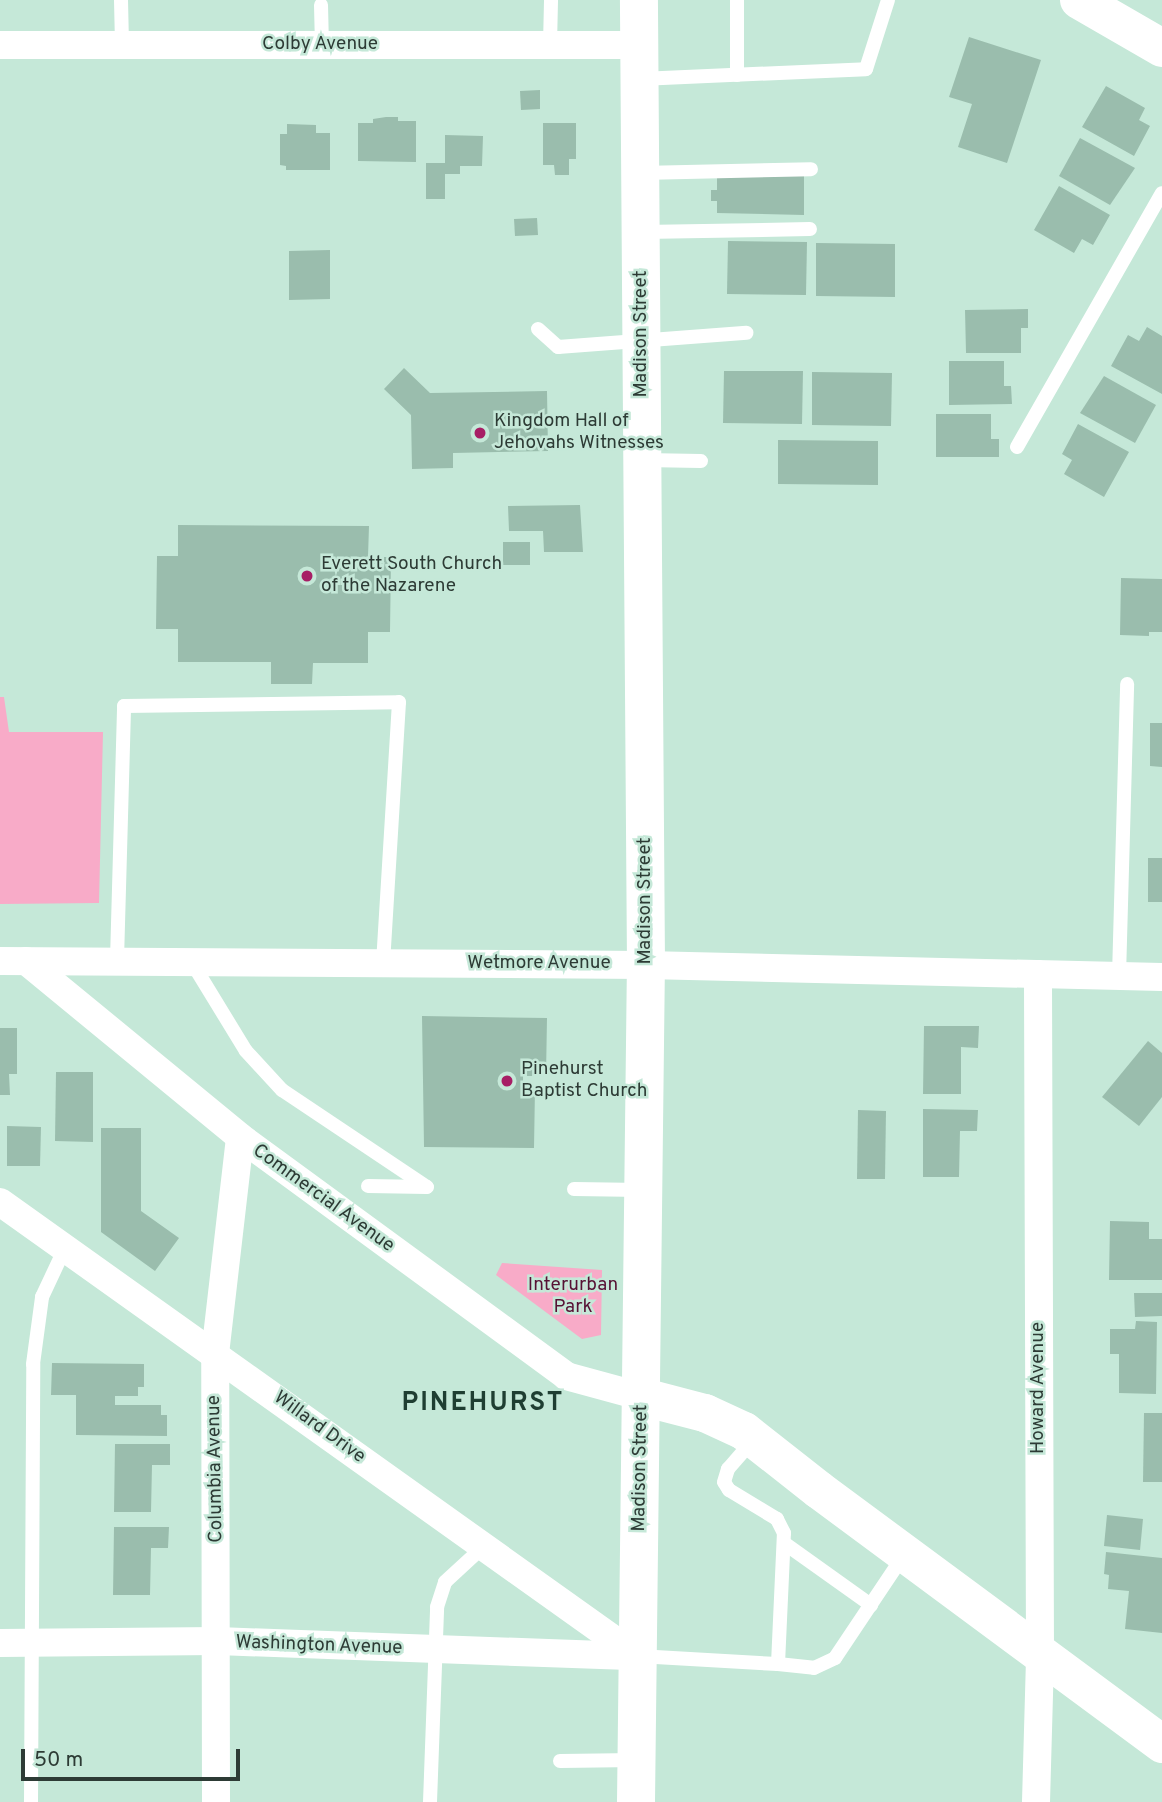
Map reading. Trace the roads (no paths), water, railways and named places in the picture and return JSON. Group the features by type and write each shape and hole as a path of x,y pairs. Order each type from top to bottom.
{"street":[{"name":"Madison Street","path":"635,1802 643,1397 646,965 639,0"},
{"path":"1086,2 1162,48"},
{"name":"Colby Avenue","path":"0,45 550,45 640,62"},
{"name":"Wetmore Avenue","path":"13,961 646,965 1162,977"},
{"name":"Commercial Avenue","path":"13,961 240,1138 566,1376 643,1397"},
{"name":"Howard Avenue","path":"1036,1802 1040,1655 1038,974"},
{"name":"Columbia Avenue","path":"216,1802 218,1642 215,1354 240,1138"},
{"name":"Willard Drive","path":"0,1202 637,1656"},
{"path":"643,1397 705,1413 754,1439 905,1555 1162,1744"},
{"name":"Washington Avenue","path":"0,1643 218,1642 637,1656"}],"lane":[{"path":"121,0 122,45"},
{"path":"550,45 551,0"},
{"path":"737,0 737,75"},
{"path":"640,62 737,75 866,69 888,0"},
{"path":"321,5 322,45"},
{"path":"641,173 811,169"},
{"path":"1017,447 1162,194"},
{"path":"641,232 810,229"},
{"path":"538,329 558,347 642,343 746,333"},
{"path":"643,460 701,461"},
{"path":"1119,976 1127,684"},
{"path":"117,960 124,706 399,702 383,963"},
{"path":"191,961 246,1051 282,1090 427,1187 369,1186"},
{"path":"574,1189 645,1190"},
{"path":"31,1802 33,1364 42,1297 65,1248"},
{"path":"754,1439 728,1469 724,1482 729,1490 777,1519 783,1533 778,1664"},
{"path":"783,1542 871,1605"},
{"path":"430,1802 433,1650 437,1607 445,1581 484,1546"},
{"path":"637,1656 778,1664 804,1668 825,1665 835,1658 905,1555"},
{"path":"560,1761 636,1760"}],"place":[{"name":"Kingdom Hall of Jehovahs Witnesses","path":"480,433"},
{"name":"Everett South Church of the Nazarene","path":"307,576"},
{"name":"Pinehurst Baptist Church","path":"507,1081"}],"district":[{"name":"PINEHURST","path":"483,1404"}],"park label":[{"name":"Interurban Park","path":"573,1297"}]}
